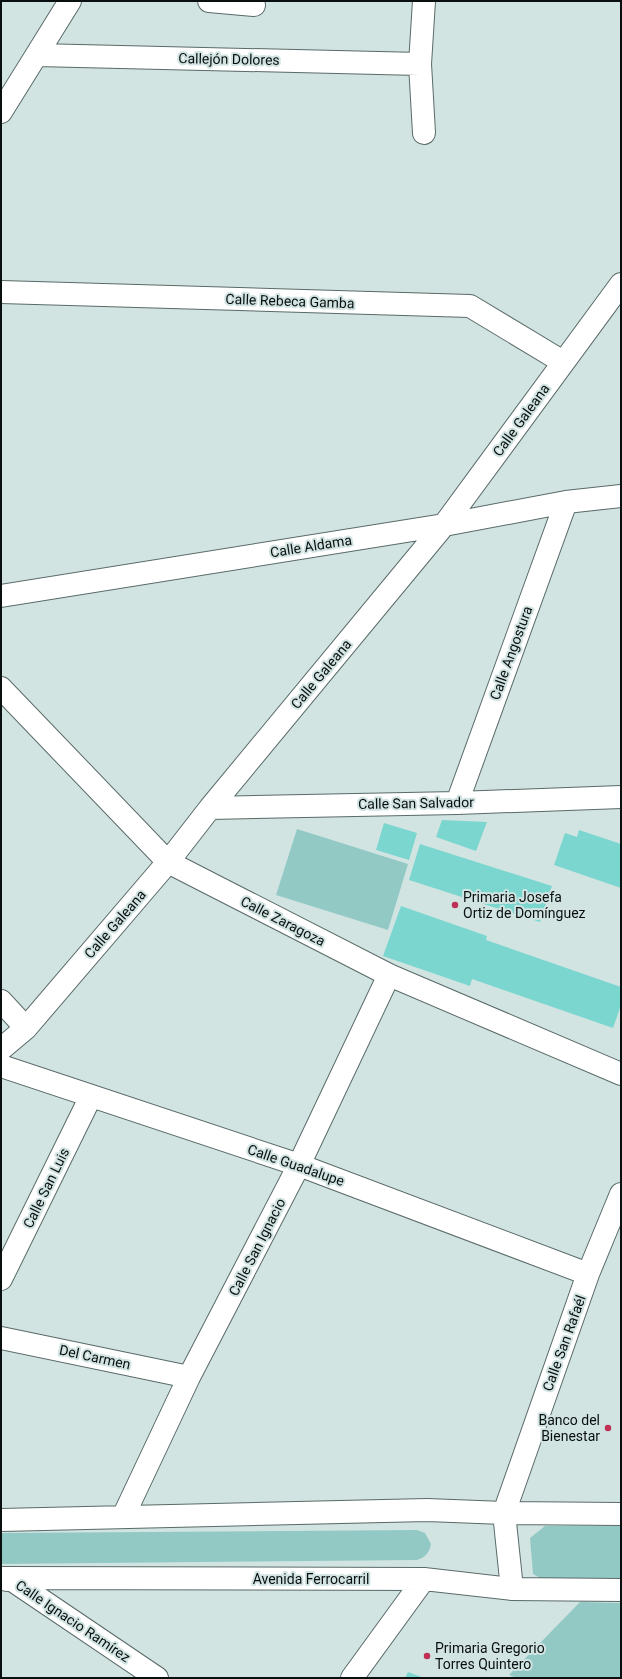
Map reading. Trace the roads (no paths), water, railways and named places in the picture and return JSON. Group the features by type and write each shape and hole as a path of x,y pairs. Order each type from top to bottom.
{"street":[{"path":"1,112 70,1"},
{"path":"209,1 254,5"},
{"path":"424,1 420,64 424,133"},
{"name":"Callejón Dolores","path":"37,55 420,64"},
{"name":"Calle Galeana","path":"1,1049 26,1028 168,862 210,808 444,525 621,284"},
{"name":"Calle Rebeca Gamba","path":"1,292 470,306 563,362"},
{"name":"Calle Aldama","path":"1,596 444,525 566,502 621,496"},
{"name":"Calle Angostura","path":"457,803 566,502"},
{"name":"Calle Zaragoza","path":"1,688 168,862 389,975 621,1074"},
{"name":"Calle San Salvador","path":"210,808 457,803 621,796"},
{"name":"Calle San Ignacio","path":"123,1517 189,1377 299,1165 389,975"},
{"path":"1,1001 26,1028"},
{"name":"Calle Guadalupe","path":"1,1066 299,1165 588,1274"},
{"name":"Calle San Luis","path":"1,1279 91,1096"},
{"name":"Calle San Rafaél","path":"512,1589 504,1513 588,1274 621,1194"},
{"name":"Del Carmen","path":"1,1338 189,1377"},
{"path":"1,1520 427,1510 504,1513 621,1514"},
{"path":"352,1678 424,1579"},
{"name":"Avenida Ferrocarril","path":"4,1580 424,1579 512,1589 621,1590"},
{"name":"Calle Ignacio Ramírez","path":"4,1580 157,1678"}],"place":[{"name":"Primaria Josefa Ortiz de Domínguez","path":"455,905"},
{"name":"Banco del Bienestar","path":"608,1428"},
{"name":"Primaria Gregorio Torres Quintero","path":"427,1656"}]}
